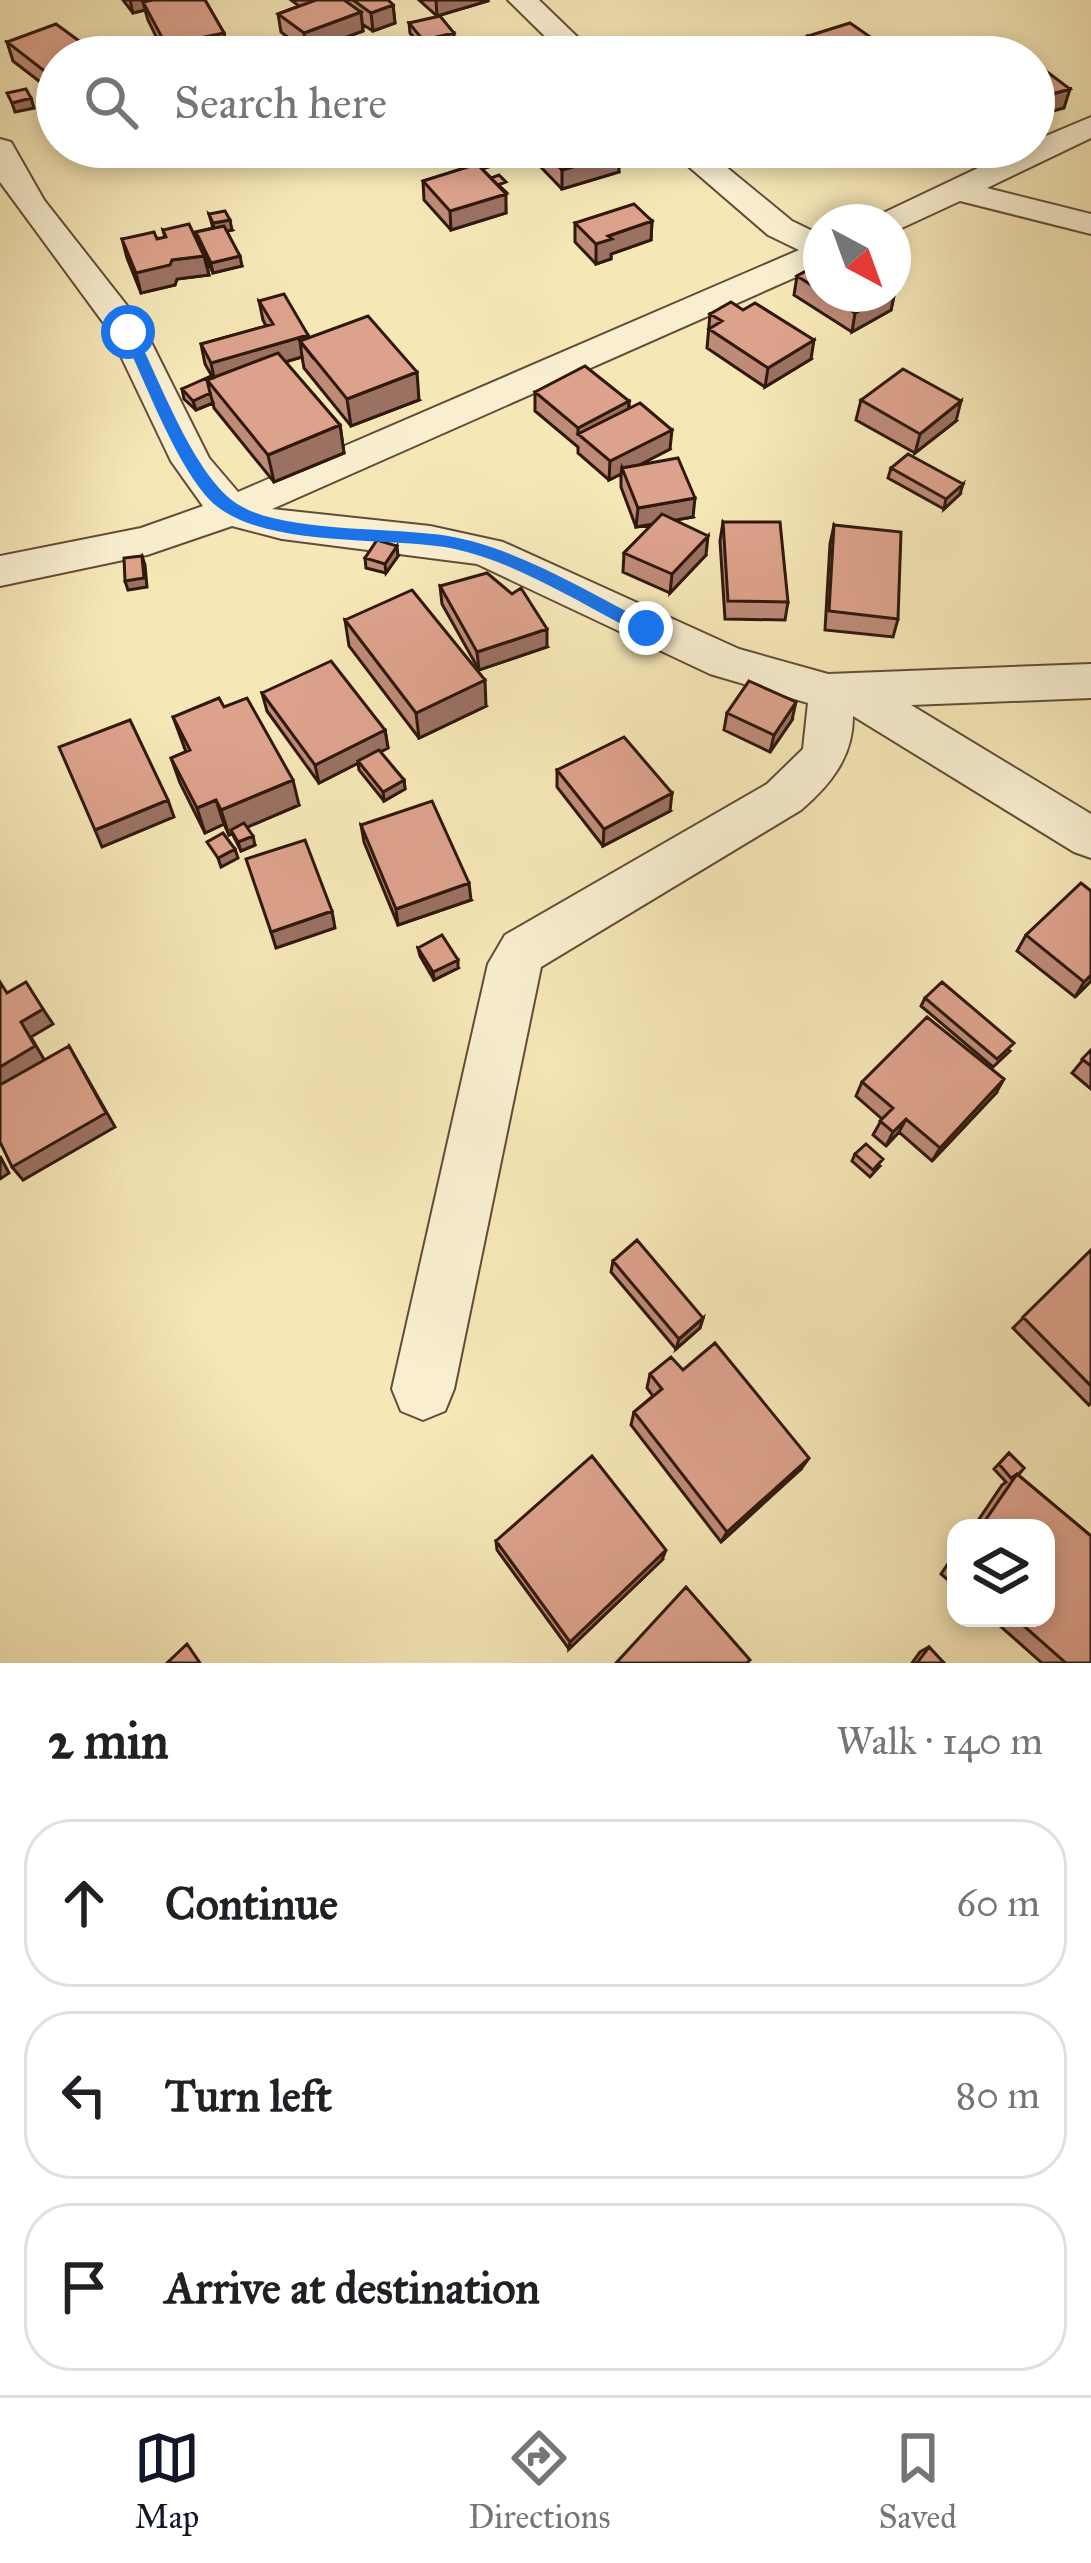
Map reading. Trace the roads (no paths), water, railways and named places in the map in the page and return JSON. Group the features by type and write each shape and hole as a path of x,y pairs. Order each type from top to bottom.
{"street":[{"path":"521,0 560,36"},
{"path":"1055,144 1091,126"},
{"path":"0,149 16,189 128,332 196,467 213,493 234,510 270,524 450,542 488,551 726,662 830,692 898,718 1091,838"},
{"path":"707,168 780,228 803,240"},
{"path":"911,213 1005,168"},
{"path":"958,191 1091,224"},
{"path":"0,571 147,542 234,510 803,258"},
{"path":"830,692 1091,681"},
{"path":"423,1389 514,964 536,943 784,797 821,766 832,736 830,692"}]}
